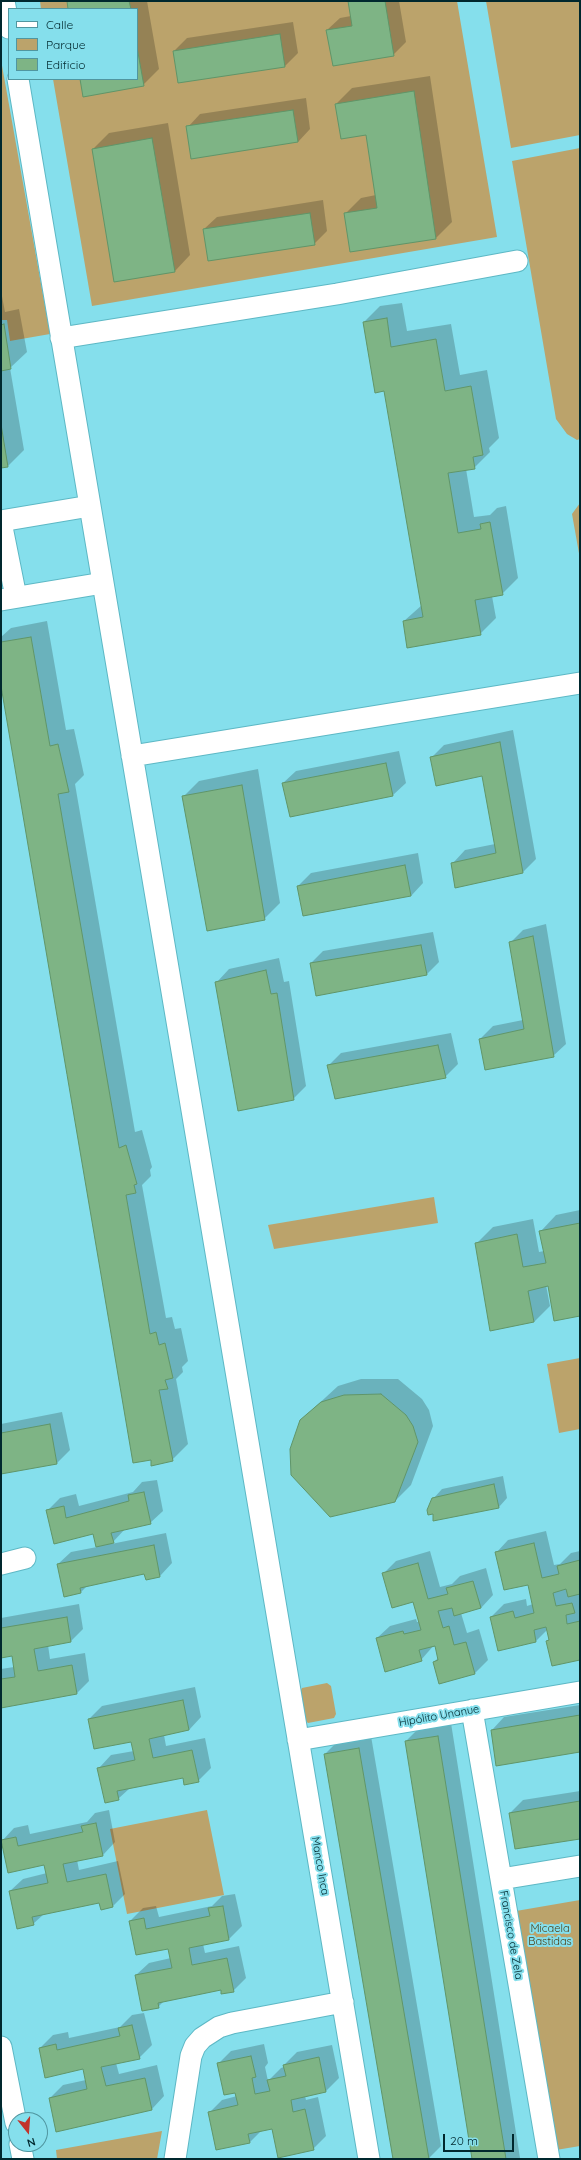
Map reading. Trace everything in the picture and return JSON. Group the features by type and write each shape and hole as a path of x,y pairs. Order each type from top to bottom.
{"street":[{"path":"4,1 8,23"},
{"name":"Manco Inca","path":"18,80 369,2159"},
{"path":"61,338 337,294 517,261"},
{"path":"90,506 1,522 8,599 103,583"},
{"path":"132,756 580,683"},
{"path":"1,1564 25,1558"},
{"name":"Hipólito Unanue","path":"298,1740 580,1692"},
{"name":"Francisco de Zela","path":"472,1710 549,2159"},
{"path":"501,1879 580,1866"},
{"path":"175,2159 191,2056 195,2046 202,2038 219,2027 232,2023 343,2002"},
{"path":"1,2048 14,2112"}],"green space":[{"path":"40,1 457,1 497,237 92,306 53,80 138,80 138,8 41,8"},
{"path":"486,1 580,1 580,135 511,148"},
{"path":"1,60 50,334 10,341 7,320 1,320"},
{"path":"580,148 580,439 577,440 567,434 556,419 512,161"},
{"path":"580,503 580,559 572,514"},
{"path":"434,1197 438,1223 274,1249 268,1225"},
{"path":"580,1358 580,1429 559,1433 547,1364"},
{"path":"327,1683 331,1686 336,1714 334,1718 308,1723 305,1720 300,1692 302,1688"},
{"path":"207,1810 224,1895 127,1914 110,1829"},
{"name":"Micaela Bastidas","path":"580,1900 580,2146 556,2150 516,1911"},
{"path":"162,2131 157,2159 57,2159 56,2150"}],"building":[{"path":"67,1 129,1 131,8 68,8"},
{"path":"348,1 385,1 394,56 333,66 326,30 352,26"},
{"path":"280,34 285,67 178,83 173,51"},
{"path":"138,53 144,86 83,97 80,80 138,80"},
{"path":"414,91 436,239 350,252 344,213 377,208 366,135 341,139 335,104"},
{"path":"293,110 298,142 191,159 186,126"},
{"path":"152,138 175,272 114,282 92,149"},
{"path":"310,213 315,245 208,261 203,229"},
{"path":"387,318 391,347 436,339 445,391 471,386 483,455 473,457 475,469 448,473 458,533 481,529 480,524 490,522 503,595 475,600 481,635 407,648 403,621 423,617 384,391 375,393 363,322"},
{"path":"4,324 11,369 1,371 1,325"},
{"path":"1,424 8,467 1,468"},
{"path":"31,637 50,746 58,744 69,792 58,794 119,1148 126,1145 137,1184 134,1185 136,1193 126,1195 150,1334 156,1332 159,1345 165,1343 173,1378 165,1380 168,1389 159,1390 173,1461 151,1466 151,1460 133,1463 1,686 1,642"},
{"path":"500,742 523,873 455,888 451,863 496,853 482,776 436,786 430,757"},
{"path":"386,763 393,796 290,817 282,783"},
{"path":"242,785 265,920 207,931 182,796"},
{"path":"405,865 411,896 303,916 297,886"},
{"path":"533,936 554,1057 485,1070 479,1039 524,1029 509,942"},
{"path":"421,945 427,975 316,996 310,963"},
{"path":"266,970 271,994 277,993 294,1100 238,1111 215,982"},
{"path":"438,1045 446,1078 335,1099 327,1065"},
{"path":"580,1223 580,1316 554,1321 548,1286 528,1291 534,1322 490,1331 475,1243 517,1234 523,1267 546,1263 539,1231"},
{"path":"381,1394 406,1415 413,1426 418,1442 395,1502 330,1517 291,1475 290,1449 300,1420 321,1402 344,1395"},
{"path":"50,1424 57,1464 1,1474 1,1433"},
{"path":"494,1484 499,1508 433,1521 433,1514 428,1515 427,1510 432,1498"},
{"path":"144,1492 151,1524 111,1533 114,1543 96,1547 93,1534 54,1544 46,1510 64,1506 66,1518 129,1501 128,1495"},
{"path":"534,1543 542,1578 559,1574 557,1566 580,1560 580,1594 568,1597 566,1589 553,1593 556,1606 572,1603 575,1613 566,1615 567,1624 580,1621 580,1660 552,1666 546,1641 549,1640 546,1627 534,1630 536,1642 498,1651 490,1617 513,1611 515,1618 534,1613 528,1585 504,1590 495,1552"},
{"path":"154,1545 160,1577 146,1580 144,1574 80,1588 81,1593 64,1597 57,1564"},
{"path":"418,1563 428,1599 448,1594 446,1588 473,1581 481,1608 454,1616 452,1608 438,1611 443,1628 449,1626 454,1645 466,1642 475,1674 439,1684 433,1662 438,1660 435,1646 419,1650 422,1661 385,1672 376,1638 403,1631 404,1634 421,1630 413,1602 392,1608 382,1573"},
{"path":"67,1617 71,1642 34,1649 38,1671 72,1665 77,1694 1,1708 1,1679 15,1677 12,1656 1,1658 1,1628"},
{"path":"183,1700 189,1730 149,1739 153,1758 192,1750 199,1782 184,1785 183,1778 117,1791 119,1800 105,1803 97,1768 135,1760 131,1742 94,1749 88,1719"},
{"path":"580,1715 580,1752 496,1766 491,1730"},
{"path":"438,1736 506,2159 472,2159 405,1741"},
{"path":"359,1748 429,2159 393,2159 324,1754"},
{"path":"580,1801 580,1839 515,1849 509,1813"},
{"path":"96,1823 103,1856 63,1864 67,1882 106,1874 113,1907 101,1910 99,1903 32,1917 34,1925 17,1929 9,1891 48,1883 44,1865 8,1873 1,1840 16,1837 18,1846 83,1832 81,1826"},
{"path":"223,1906 229,1940 189,1948 192,1965 227,1958 234,1992 221,1994 221,1990 158,2003 159,2008 142,2011 135,1975 172,1968 168,1949 136,1955 129,1921 144,1918 146,1929 210,1916 208,1908"},
{"path":"132,2025 140,2059 101,2067 106,2086 145,2078 152,2110 56,2132 49,2098 87,2089 83,2069 45,2078 39,2048 56,2044 57,2050 120,2036 118,2028"},
{"path":"251,2056 256,2077 252,2078 255,2094 270,2091 267,2080 286,2076 283,2065 319,2057 326,2092 291,2100 293,2112 305,2109 314,2150 278,2158 272,2129 248,2134 250,2143 216,2150 208,2112 238,2105 235,2093 224,2095 217,2063"}]}
